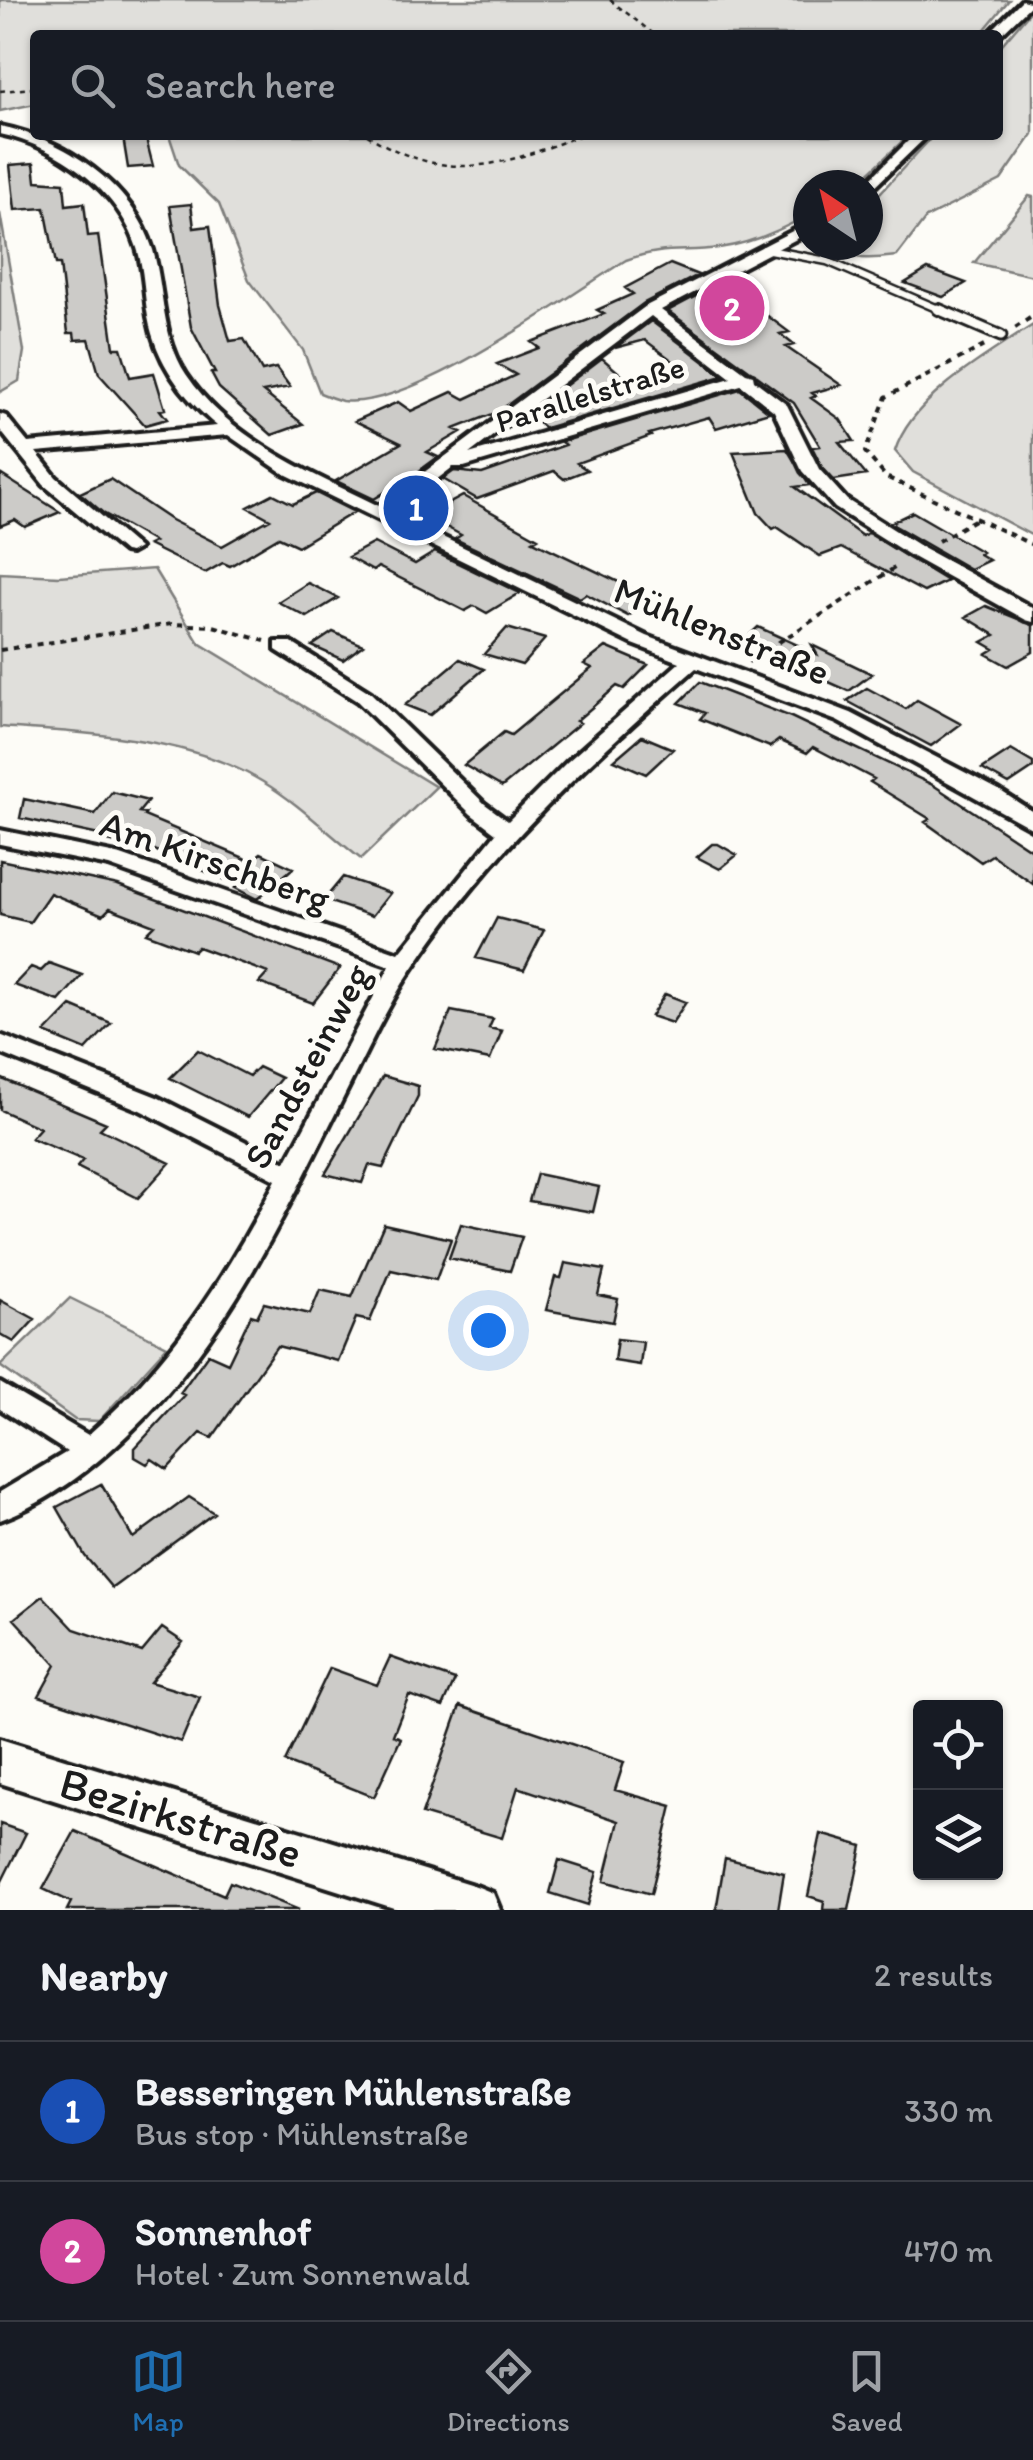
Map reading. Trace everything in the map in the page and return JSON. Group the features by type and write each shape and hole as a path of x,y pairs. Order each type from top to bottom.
{"street":[{"path":"998,30 1029,0"},
{"name":"Mühlenstraße","path":"0,130 30,138"},
{"name":"Mühlenstraße","path":"35,140 86,170 126,211 145,250 152,312 180,376 233,430 289,469 588,616 691,662 844,716 992,794 1033,822"},
{"path":"883,174 916,140"},
{"path":"381,513 651,309 793,234"},
{"path":"651,309 781,408 821,484 862,520 1033,616"},
{"name":"Parallelstraße","path":"449,464 746,378"},
{"path":"0,419 60,491 130,548"},
{"path":"25,448 233,430"},
{"path":"282,646 364,696 478,810 509,832"},
{"name":"Sandsteinweg","path":"0,1507 90,1451 126,1419 214,1311 252,1251 404,963 509,832 596,744 691,662"},
{"name":"Am Kirschberg","path":"0,837 114,860 404,963"},
{"path":"0,1044 130,1095 222,1137 290,1176"},
{"path":"0,1395 90,1451"},
{"name":"Bezirkstraße","path":"0,1761 476,1910"}],"lane":[{"path":"764,249 827,261 1001,336"}],"path":[{"path":"610,0 649,30"},
{"path":"0,91 30,88"},
{"path":"376,140 415,161 438,166 526,154 567,140"},
{"path":"1033,316 886,397 865,452 886,477 1033,545"},
{"path":"729,674 918,552 976,520"},
{"path":"0,650 200,624 282,646"}],"shaded area":[{"path":"0,0 1009,0 984,30 30,30 30,105 0,111"},
{"path":"1033,8 1033,134 1001,180 926,218 897,256 883,257 883,190 929,140 1003,140 1003,43"},
{"path":"171,140 904,140 872,170 793,170 793,223 787,226 731,246 663,251 626,260 528,324 446,371 407,389 372,399 342,401 320,393 303,350 249,280 219,204 179,165"},
{"path":"1029,196 1033,197 1033,276 974,263"},
{"path":"0,213 24,351 19,381 0,392"},
{"path":"1033,325 1033,536 913,472 895,451 904,431 934,395"},
{"path":"154,569 199,643 436,787 361,859 276,790 202,755 135,740 0,727 0,573 59,576"},
{"path":"70,1298 167,1346 99,1421 75,1420 0,1366"}],"building":[{"path":"123,140 146,140 153,166 128,168"},
{"path":"34,163 36,181 64,183 66,205 84,203 88,236 98,235 114,348 121,348 130,377 154,373 165,409 160,410 167,419 145,425 99,374 89,339 75,340 74,333 68,333 60,264 56,264 45,208 15,210 10,165"},
{"path":"191,204 194,228 210,226 220,305 230,341 244,339 262,371 276,368 290,387 263,392 303,424 272,435 219,388 211,373 215,373 191,327 170,206"},
{"path":"670,264 698,275 644,303 498,412 454,429 461,432 427,452 438,457 419,471 374,499 336,481 401,443 355,421 398,402 411,411 452,392 465,399 516,375 497,364 539,348 531,342 604,314 597,310 633,294 625,288"},
{"path":"928,269 966,283 943,297 905,283"},
{"path":"719,284 760,296 749,302 789,332 780,334 794,345 786,347 841,385 812,393 816,396 811,398 840,419 854,441 839,442 866,475 834,480 822,467 812,447 820,446 794,403 668,311"},
{"path":"651,321 723,376 545,428 528,414 602,358 633,385 685,370 645,340 615,348"},
{"path":"740,389 769,412 716,428 709,417 649,434 577,463 587,470 564,479 554,471 477,499 443,479 454,471 482,474 565,445 561,442"},
{"path":"787,449 809,485 795,487 862,536 868,533 947,581 924,592 841,548 820,556 777,527 773,529 758,513 733,452"},
{"path":"0,474 60,512 25,527 15,520 0,526"},
{"path":"110,479 171,520 222,546 270,519 248,507 273,494 293,504 316,493 354,512 298,546 279,537 230,566 223,563 205,573 148,545 154,542 103,513 80,493"},
{"path":"463,496 538,538 533,541 654,599 628,616 586,594 580,598 455,539 461,535 426,516"},
{"path":"913,512 982,552 979,554 989,560 970,569 890,523"},
{"path":"374,543 415,564 435,552 520,593 487,613 474,606 465,611 378,567 373,571 348,557"},
{"path":"308,583 338,598 307,617 278,602"},
{"path":"986,606 1033,625 1033,652 1008,666 986,654 994,649 982,642 995,635 966,617"},
{"path":"758,627 817,654 812,645 872,674 849,691 784,662 778,667 738,646"},
{"path":"507,628 545,639 522,665 484,654"},
{"path":"333,632 363,645 343,660 312,646"},
{"path":"606,647 648,665 624,689 617,686 576,721 580,723 502,787 464,765 504,732 511,735 592,668 584,664"},
{"path":"460,659 484,669 430,715 405,705"},
{"path":"700,682 791,717 933,785 1033,851 1033,884 992,855 981,862 925,822 930,819 870,782 874,779 813,747 807,753 779,740 770,747 700,719 705,713 679,703"},
{"path":"867,688 906,709 917,700 961,724 931,746 847,701"},
{"path":"642,736 673,749 646,774 614,760"},
{"path":"1011,750 1033,763 1033,768 1009,784 982,769"},
{"path":"112,792 148,801 139,812 146,813 144,816 251,861 261,853 293,868 257,899 235,888 238,885 126,838 121,844 99,839 99,835 20,818 24,799 95,814"},
{"path":"712,844 737,855 720,869 697,857"},
{"path":"0,860 118,885 340,968 313,1003 259,983 268,973 146,933 154,925 110,908 103,915 50,893 30,922 0,915"},
{"path":"343,877 390,893 372,916 324,900"},
{"path":"497,918 544,930 524,970 476,958"},
{"path":"49,963 82,975 59,1001 14,985 31,967 41,971"},
{"path":"665,994 686,1002 672,1023 651,1016"},
{"path":"71,1006 111,1023 86,1050 45,1033"},
{"path":"451,1011 493,1019 489,1028 502,1031 490,1060 435,1049"},
{"path":"198,1050 249,1076 258,1067 281,1078 248,1117 170,1078"},
{"path":"383,1076 418,1086 418,1096 383,1168 369,1165 362,1183 325,1174"},
{"path":"0,1078 106,1123 100,1129 170,1163 138,1198 77,1167 83,1160 31,1138 40,1128 0,1110"},
{"path":"537,1174 599,1187 593,1212 529,1201"},
{"path":"384,1224 451,1239 436,1280 391,1270 370,1321 356,1318 338,1361 277,1346 212,1438 201,1433 167,1469 152,1459 147,1464 135,1457 135,1448 184,1395 180,1393 208,1354 228,1363 251,1315 257,1317 264,1303 310,1314 320,1290 352,1297"},
{"path":"461,1224 522,1237 510,1271 449,1258"},
{"path":"565,1263 604,1270 598,1295 618,1299 613,1322 546,1310 555,1277 561,1278"},
{"path":"0,1300 35,1319 14,1342 0,1334"},
{"path":"617,1339 643,1342 640,1365 614,1361"},
{"path":"101,1484 133,1538 189,1497 214,1513 112,1588 85,1556 57,1507"},
{"path":"43,1596 74,1629 142,1652 162,1628 183,1642 150,1682 200,1697 181,1742 39,1696 56,1665 14,1619"},
{"path":"390,1657 455,1680 443,1707 409,1695 393,1735 401,1738 374,1797 285,1762 330,1668 377,1685"},
{"path":"460,1706 624,1762 615,1790 672,1806 651,1894 604,1881 619,1821 518,1787 502,1838 422,1814"},
{"path":"0,1824 26,1833 0,1885"},
{"path":"75,1831 224,1895 230,1882 299,1910 67,1910 71,1902 43,1889"},
{"path":"821,1834 862,1846 849,1910 823,1910 824,1901 808,1896"},
{"path":"725,1858 784,1873 778,1910 716,1910"},
{"path":"559,1860 597,1872 588,1905 550,1893"}],"place":[{"name":"Sonnenhof","path":"732,308"},
{"name":"Besseringen Mühlenstraße","path":"416,508"}]}
